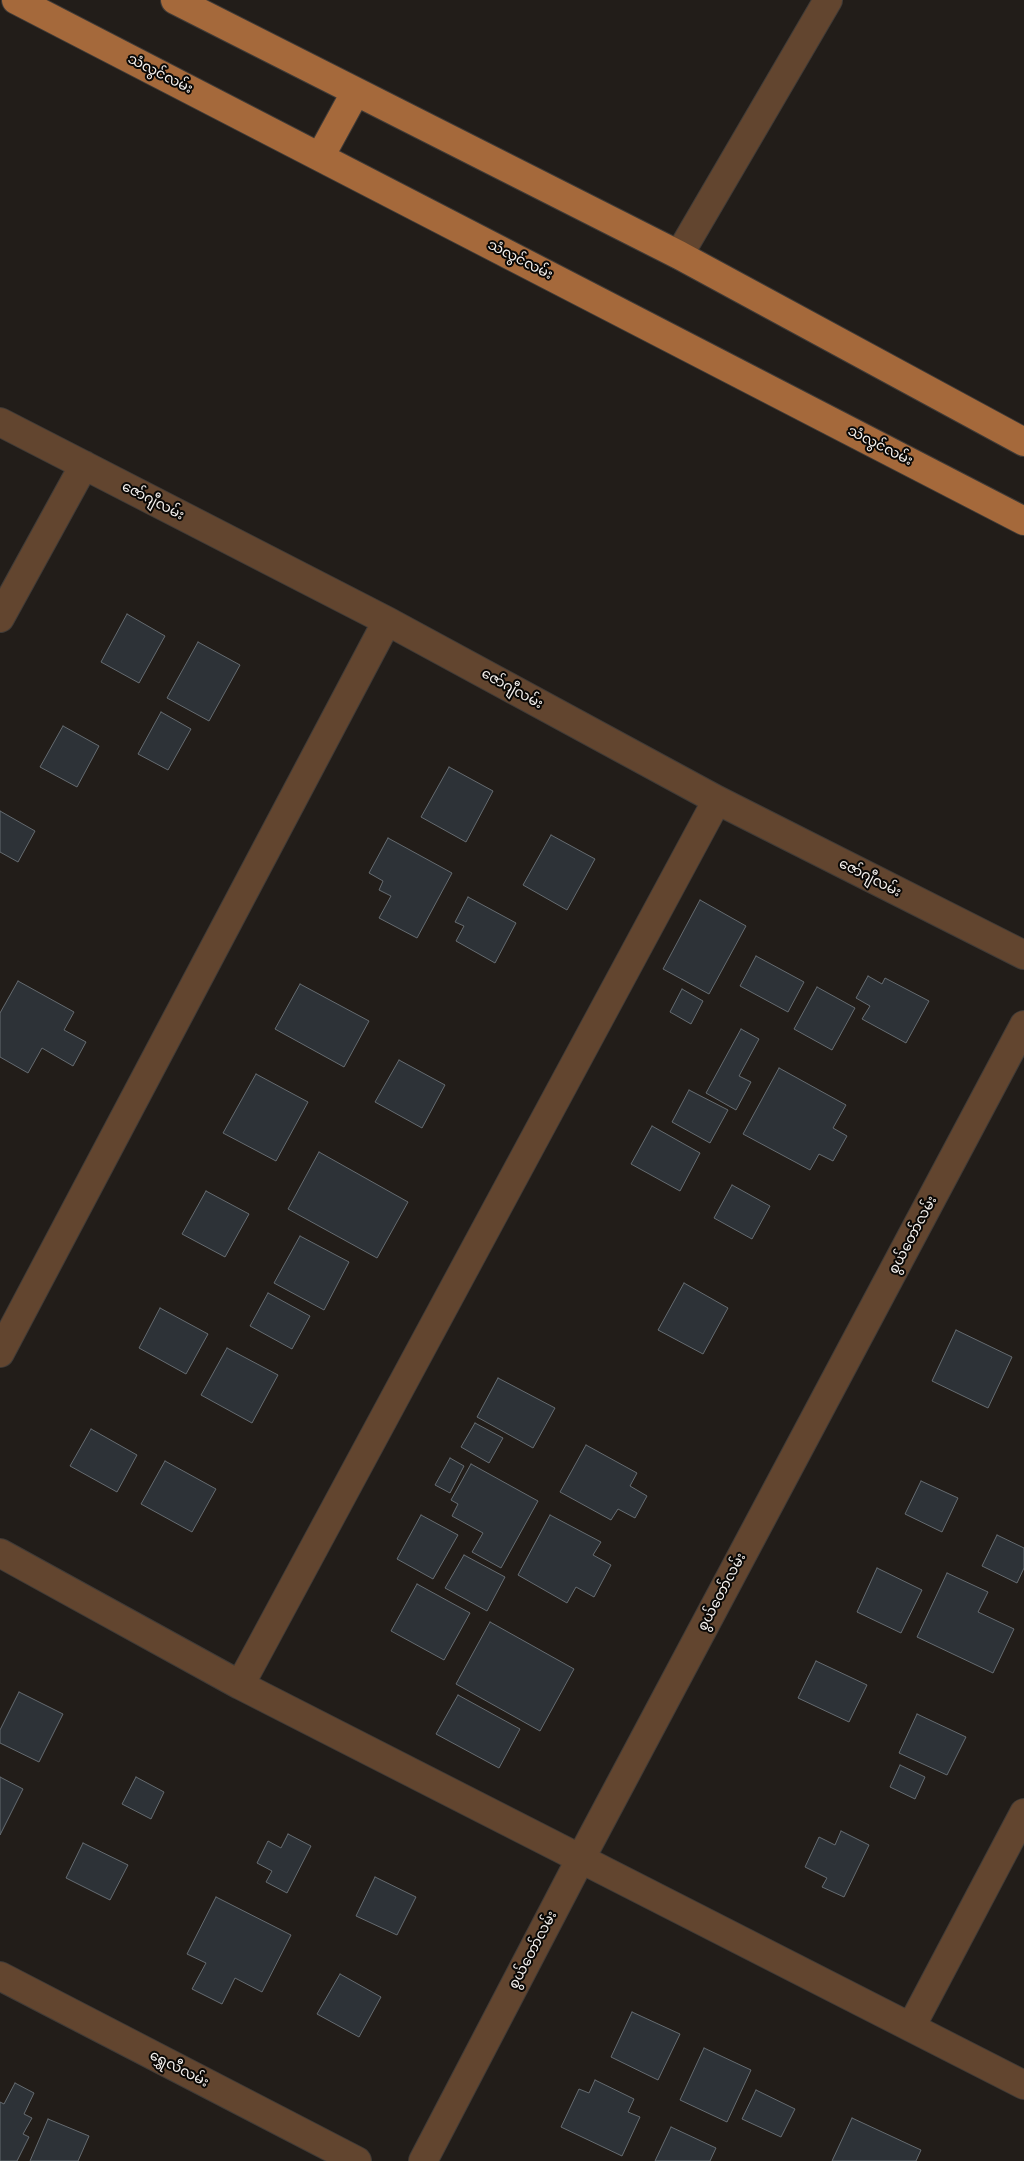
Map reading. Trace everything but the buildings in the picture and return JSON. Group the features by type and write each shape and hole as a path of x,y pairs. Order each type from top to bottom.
{"main road":[{"name":"သံလွင်လမ်း","path":"16,0 1024,520"},
{"path":"175,0 355,93 679,255 1024,442"},
{"path":"320,157 355,93"}],"street":[{"path":"679,255 828,0"},
{"name":"ဇော်ဂျီလမ်း","path":"0,422 387,621 717,800 1024,955"},
{"path":"0,618 84,465"},
{"path":"0,1354 387,621"},
{"path":"240,1685 717,800"},
{"name":"စွယ်တော်လမ်း","path":"423,2161 581,1858 1024,1025"},
{"path":"0,1553 240,1685 1024,2085"},
{"path":"911,2027 1024,1813"},
{"name":"ရွှေလီလမ်း","path":"0,1976 357,2161"}]}
